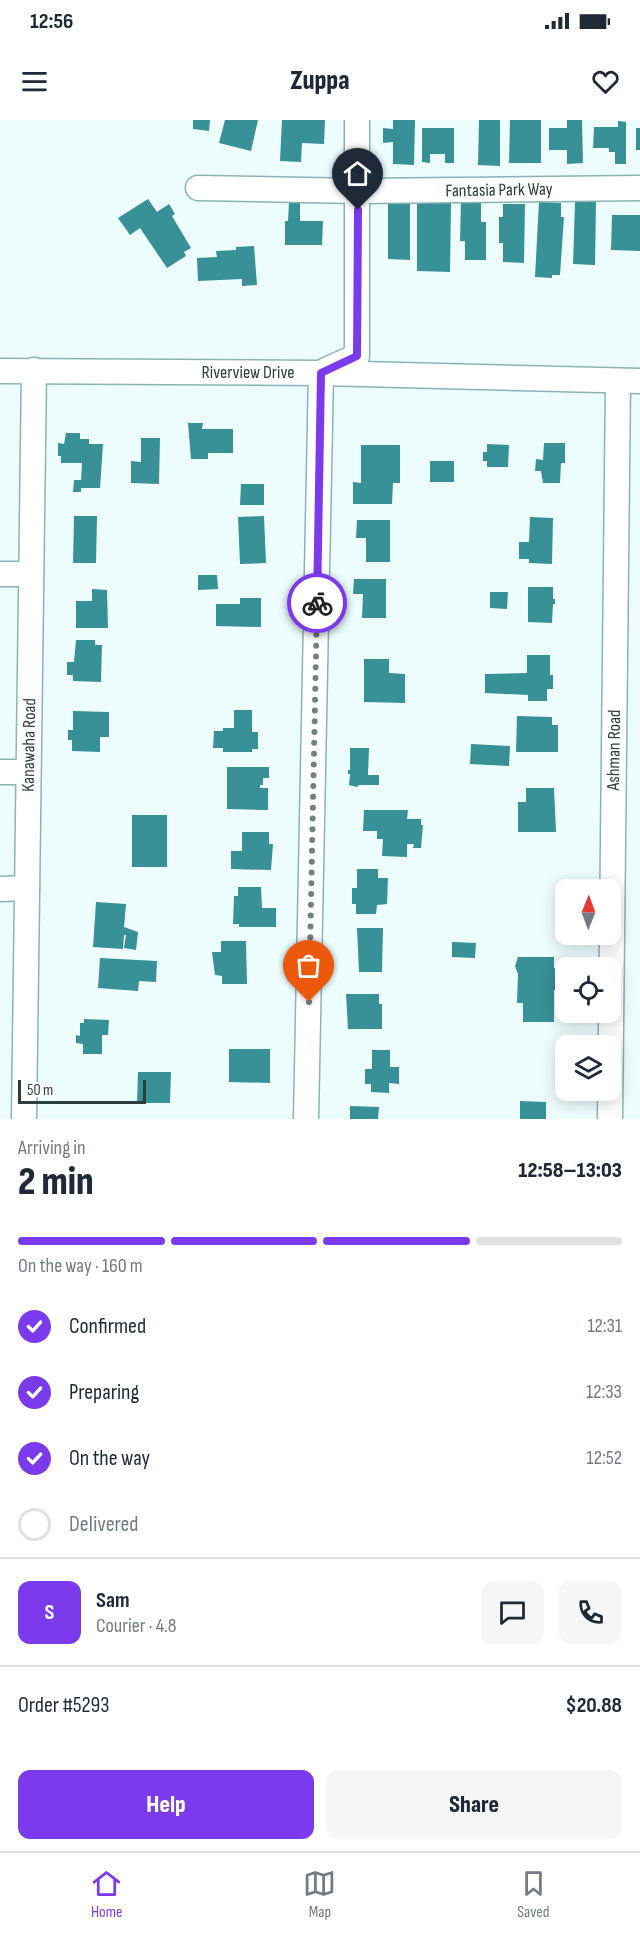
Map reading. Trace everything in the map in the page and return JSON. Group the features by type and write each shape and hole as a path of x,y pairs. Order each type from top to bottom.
{"street":[{"path":"306,1119 321,373 357,356 357,120"},
{"name":"Fantasia Park Way","path":"198,188 358,191 640,188"},
{"name":"Kanawaha Road","path":"24,1119 34,370"},
{"name":"Riverview Drive","path":"0,371 321,373 629,381"},
{"name":"Ashman Road","path":"610,1119 629,381"},
{"path":"0,574 30,574"},
{"path":"0,771 28,772"},
{"path":"0,889 27,888"}],"building":[{"path":"193,120 210,120 209,131 193,129"},
{"path":"225,120 258,120 251,151 219,143"},
{"path":"282,120 325,120 324,144 302,143 301,162 280,161"},
{"path":"393,120 415,120 414,165 393,164 393,142 383,143 383,128 393,129"},
{"path":"479,120 500,120 500,166 478,165"},
{"path":"510,120 541,120 541,163 509,163"},
{"path":"567,120 582,120 583,163 567,164 567,150 549,150 549,128 567,128"},
{"path":"618,121 626,122 626,164 615,164 615,152 609,152 609,148 593,148 594,127 618,127"},
{"path":"422,128 454,128 454,163 445,163 445,154 430,154 430,163 422,162"},
{"path":"636,128 640,128 640,150 636,150"},
{"path":"148,199 157,212 169,204 175,214 172,216 191,248 184,252 186,256 167,268 140,228 130,235 118,218"},
{"path":"461,201 481,201 481,222 486,222 486,260 465,260 465,241 460,241"},
{"path":"539,202 561,203 561,217 564,217 560,275 552,275 552,278 535,277"},
{"path":"575,202 596,202 595,265 573,264"},
{"path":"289,203 300,203 300,221 323,221 322,245 285,245 285,221 288,221"},
{"path":"417,203 451,203 450,272 417,271"},
{"path":"388,204 410,204 410,260 388,259"},
{"path":"503,204 525,204 524,263 503,262 503,243 499,243 499,217 503,217"},
{"path":"612,215 640,215 640,251 611,250"},
{"path":"254,246 257,285 242,286 242,279 198,281 197,258 217,257 216,251"},
{"path":"188,423 203,423 202,429 233,429 233,453 208,453 208,459 191,459"},
{"path":"66,433 80,433 80,439 89,439 89,444 103,444 100,488 81,488 81,492 73,492 74,480 81,480 82,463 61,463 61,456 58,456 58,443 64,444"},
{"path":"141,438 160,438 159,484 131,483 131,461 141,462"},
{"path":"544,443 565,443 565,463 561,463 560,483 543,483 541,471 535,471 536,459 543,460"},
{"path":"487,444 509,445 508,467 487,467 487,461 483,461 483,452 487,452"},
{"path":"361,445 400,445 400,483 393,483 392,504 353,504 353,482 361,483"},
{"path":"430,461 454,461 454,482 430,482"},
{"path":"241,484 264,484 264,505 240,505"},
{"path":"74,516 97,516 96,563 73,563"},
{"path":"264,516 266,563 240,564 238,517"},
{"path":"530,517 553,518 552,564 529,563 529,559 519,559 519,542 529,542"},
{"path":"357,520 390,520 390,562 366,562 366,538 356,538"},
{"path":"198,575 217,575 218,589 198,590"},
{"path":"354,579 386,579 386,618 362,618 363,594 353,594"},
{"path":"528,587 553,587 555,604 553,604 552,623 528,622"},
{"path":"92,589 107,590 108,628 76,628 76,601 92,601"},
{"path":"490,592 508,592 507,609 490,608"},
{"path":"240,598 261,598 261,627 216,626 216,604 240,604"},
{"path":"76,640 95,640 95,645 102,645 101,682 73,681 73,675 67,675 67,662 74,662"},
{"path":"527,655 550,655 553,689 547,689 547,701 528,701 528,695 485,693 485,674 527,673"},
{"path":"364,659 389,659 389,673 405,674 405,703 364,702"},
{"path":"234,710 252,710 252,732 258,732 258,749 252,749 252,752 223,752 223,748 213,748 214,731 234,728"},
{"path":"73,711 109,712 109,737 100,737 100,752 72,751 72,740 68,740 68,730 73,730"},
{"path":"517,716 552,717 552,725 558,725 558,752 516,752"},
{"path":"471,744 510,746 509,766 470,764"},
{"path":"350,748 369,748 368,775 379,775 379,785 359,785 357,787 349,785"},
{"path":"227,767 269,767 269,778 263,778 263,785 260,785 260,788 268,788 268,810 227,809"},
{"path":"526,788 554,788 556,832 518,832 518,802 526,802"},
{"path":"364,810 408,810 407,819 421,819 421,825 423,825 421,848 413,848 414,844 407,844 407,857 382,856 383,839 377,839 377,831 363,831"},
{"path":"132,815 167,815 167,867 132,867"},
{"path":"242,832 269,832 269,844 273,844 271,870 231,869 231,851 242,851"},
{"path":"357,869 378,869 378,878 388,878 387,904 377,905 376,914 356,914 356,904 352,904 352,888 357,888"},
{"path":"238,887 261,887 262,908 276,908 276,927 239,927 239,924 233,924 234,896 238,896"},
{"path":"96,902 126,904 124,927 138,932 136,950 124,948 126,935 124,935 123,949 93,947"},
{"path":"357,928 383,928 382,972 359,972"},
{"path":"221,941 246,941 247,984 222,984 222,976 215,975 212,952 221,952"},
{"path":"452,942 476,943 475,958 452,957"},
{"path":"518,957 554,957 554,1022 523,1022 523,1003 517,1003 518,974 515,966"},
{"path":"100,958 157,961 156,982 139,981 138,991 98,988"},
{"path":"346,994 379,994 379,1004 382,1004 382,1029 348,1029"},
{"path":"84,1019 109,1020 108,1035 102,1035 102,1054 83,1054 83,1044 76,1043 76,1035 80,1036 80,1023 84,1023"},
{"path":"229,1049 270,1049 270,1083 229,1082"},
{"path":"372,1050 390,1050 390,1067 399,1067 399,1084 389,1083 389,1093 371,1092 371,1084 365,1084 365,1069 372,1069"},
{"path":"138,1072 171,1072 170,1103 137,1103"},
{"path":"520,1101 546,1102 546,1119 520,1119"},
{"path":"350,1106 379,1107 378,1119 350,1119"}],"way so far":[{"path":"309,1002 317,603"}],"route":[{"path":"317,603 321,373 357,356 358,210"}]}
